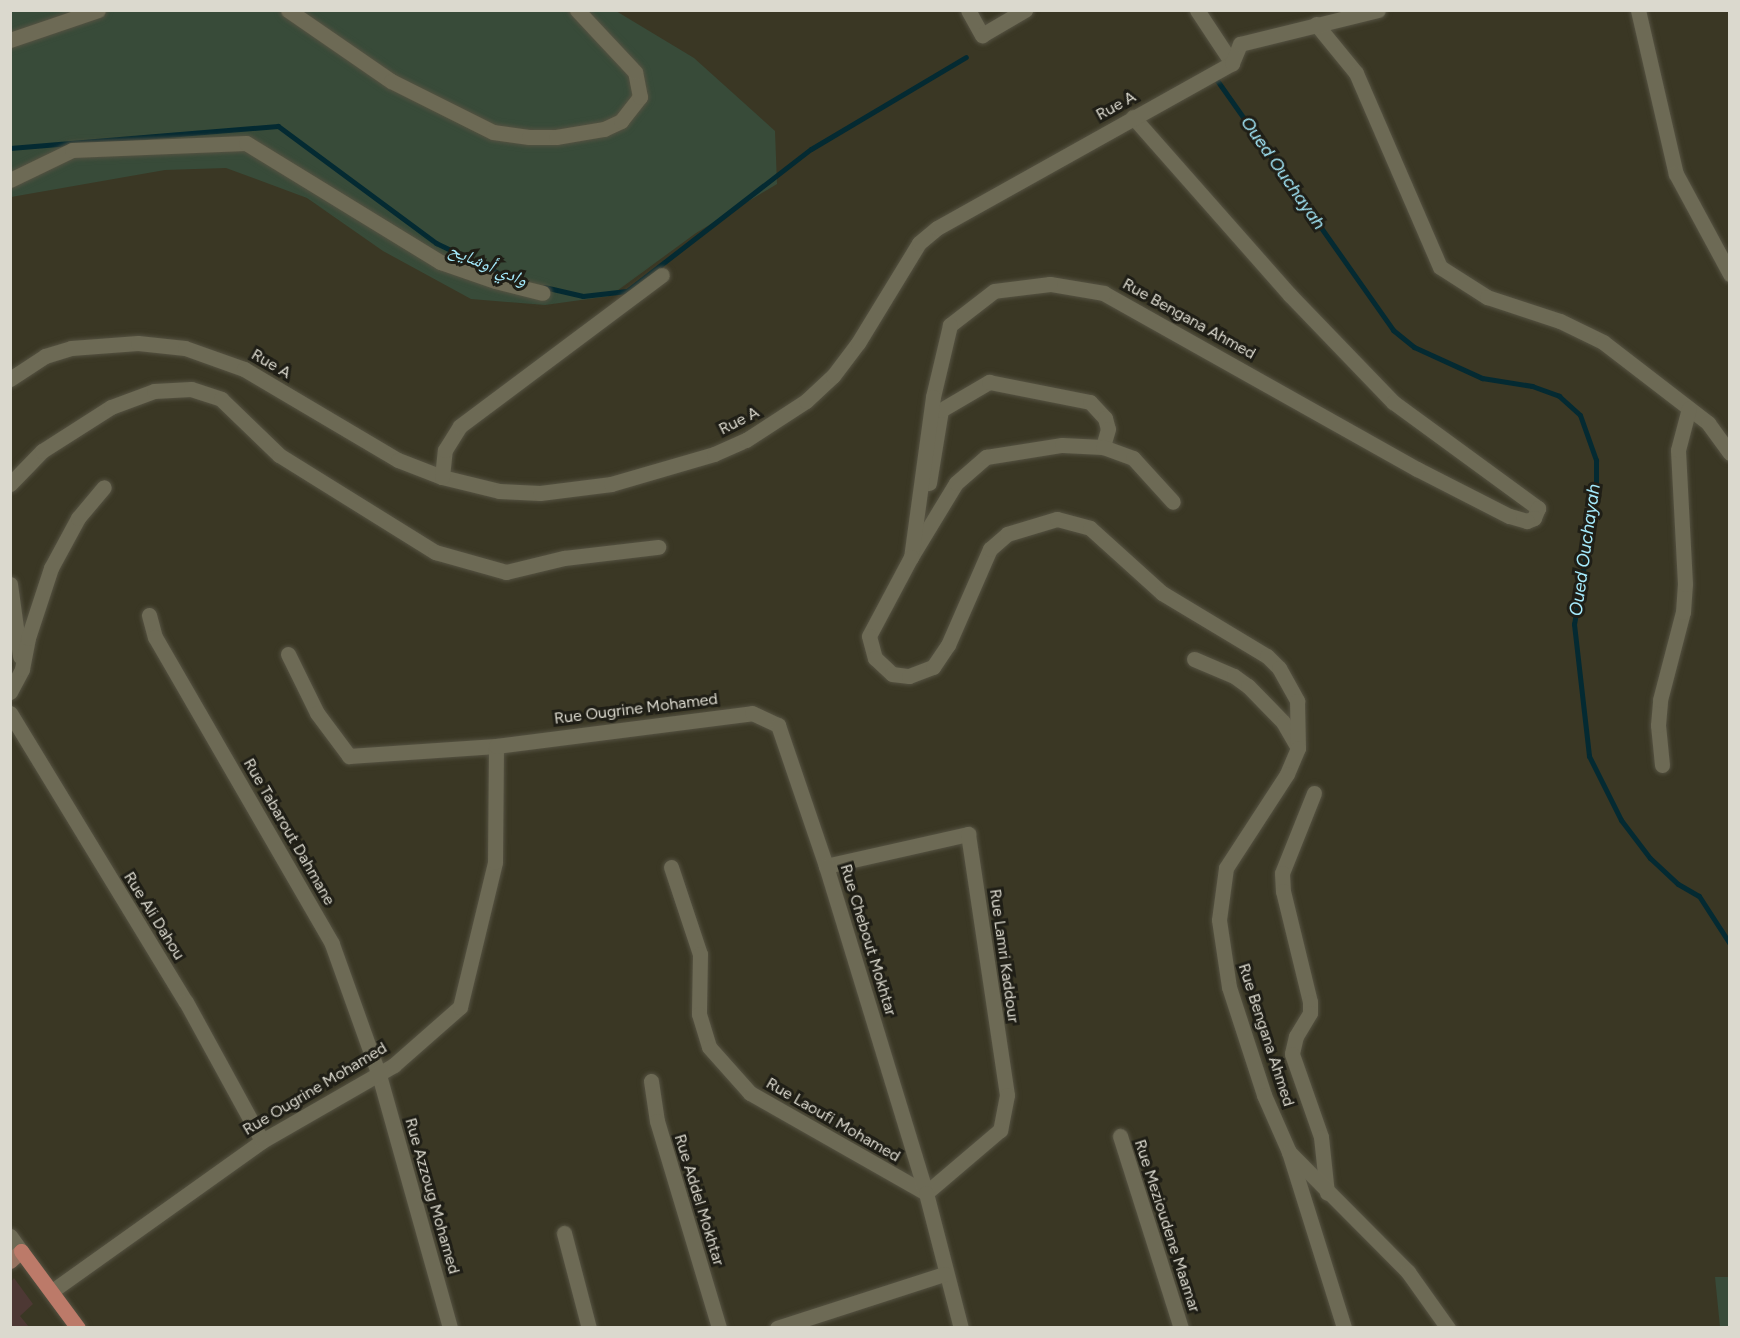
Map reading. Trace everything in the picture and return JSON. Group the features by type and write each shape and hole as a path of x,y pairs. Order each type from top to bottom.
{"main road":[{"path":"16,1256 51,1290 78,1328"}],"street":[{"path":"10,40 98,10"},
{"path":"288,10 391,81 493,132 529,137 556,137 604,129 621,122 640,97 635,72 577,10"},
{"path":"968,10 982,35 1025,10"},
{"path":"1197,10 1232,63"},
{"name":"Rue A","path":"10,380 45,356 71,348 138,343 185,348 244,369 398,460 442,477 499,491 574,491 611,484 714,454 746,440 797,408 833,376 858,343 919,243 937,228 1232,63 1240,44 1378,10"},
{"path":"1638,10 1676,174 1730,274"},
{"path":"1316,24 1356,73 1440,267 1487,297 1560,321 1603,342 1708,423 1730,453"},
{"name":"Rue Bengana Ahmed","path":"1133,117 1290,295 1393,402 1538,508 1534,518 1518,520 1417,469 1104,293 1050,284 994,291 950,325 933,397 910,557 869,636 875,658 892,674 909,676 933,667 948,645 990,549 1007,534 1057,519 1090,528 1162,593 1267,656 1288,682 1297,701 1298,748 1287,774 1226,868 1219,920 1229,987 1264,1095 1289,1152 1327,1193 1408,1272 1448,1328"},
{"path":"10,180 72,150 246,143 440,262 495,281 543,292"},
{"path":"442,477 448,443 460,426 662,275"},
{"path":"929,483 941,410 989,382 1090,402 1105,418 1108,429 1103,447"},
{"path":"10,484 42,451 111,407 154,391 191,389 221,399 279,455 435,552 506,572 564,558 658,548"},
{"path":"1662,765 1658,725 1660,700 1683,612 1685,584 1678,450 1689,408"},
{"path":"910,557 956,483 986,458 1062,446 1103,447 1133,458 1173,502"},
{"path":"10,692 22,669 27,638 51,568 78,518 104,487"},
{"path":"10,584 22,669"},
{"name":"Rue Tabarout Dahmane","path":"149,615 155,637 332,944 379,1075"},
{"path":"288,654 316,713 348,756 496,746"},
{"path":"1194,659 1234,676 1248,686 1283,722 1298,748"},
{"name":"Rue Ali Dahou","path":"10,713 186,1002 262,1141"},
{"name":"Rue Ougrine Mohamed","path":"51,1290 262,1141 379,1075 460,1007 495,862 496,746 752,713"},
{"name":"Rue Chebout Mokhtar","path":"752,713 778,725 826,866 926,1193 944,1274 961,1328"},
{"name":"Rue Bengana Ahmed","path":"1314,793 1292,843 1282,882 1310,1002 1310,1013 1296,1036 1292,1054 1322,1137 1327,1164 1327,1193"},
{"name":"Rue Lamri Kaddour","path":"826,866 968,834 1007,1095 1000,1130 926,1193"},
{"name":"Rue Laoufi Mohamed","path":"670,867 700,954 699,1014 709,1047 750,1093 926,1193"},
{"name":"Rue Azzoug Mohamed","path":"379,1075 450,1328"},
{"name":"Rue Addel Mokhtar","path":"651,1081 657,1121 719,1328"},
{"name":"Rue Mezioudene Maamar","path":"1120,1136 1181,1328"},
{"path":"1289,1152 1344,1328"},
{"path":"564,1233 589,1328"},
{"path":"10,1236 16,1256"},
{"path":"777,1328 944,1274"}],"shaded area":[{"path":"14,1278 33,1304 20,1316 29,1327 11,1327 11,1282"}],"green space":[{"path":"10,11 616,11 694,58 775,131 777,184 696,233 610,296 545,305 471,299 383,251 307,198 226,168 165,170 11,197"},
{"path":"1715,1277 1729,1277 1729,1327 1720,1327"}],"waterway":[{"name":"وادي أوشايح","path":"544,287 583,296 627,291 811,149 966,57"},
{"name":"Oued Ouchayah","path":"1214,76 1393,330 1414,347 1482,378 1532,386 1559,396 1580,415 1596,460 1596,493 1574,624 1589,756 1621,820 1650,858 1678,884 1699,896 1730,944"},
{"name":"وادي أوشايح","path":"10,148 278,126 436,243 509,278"}]}
